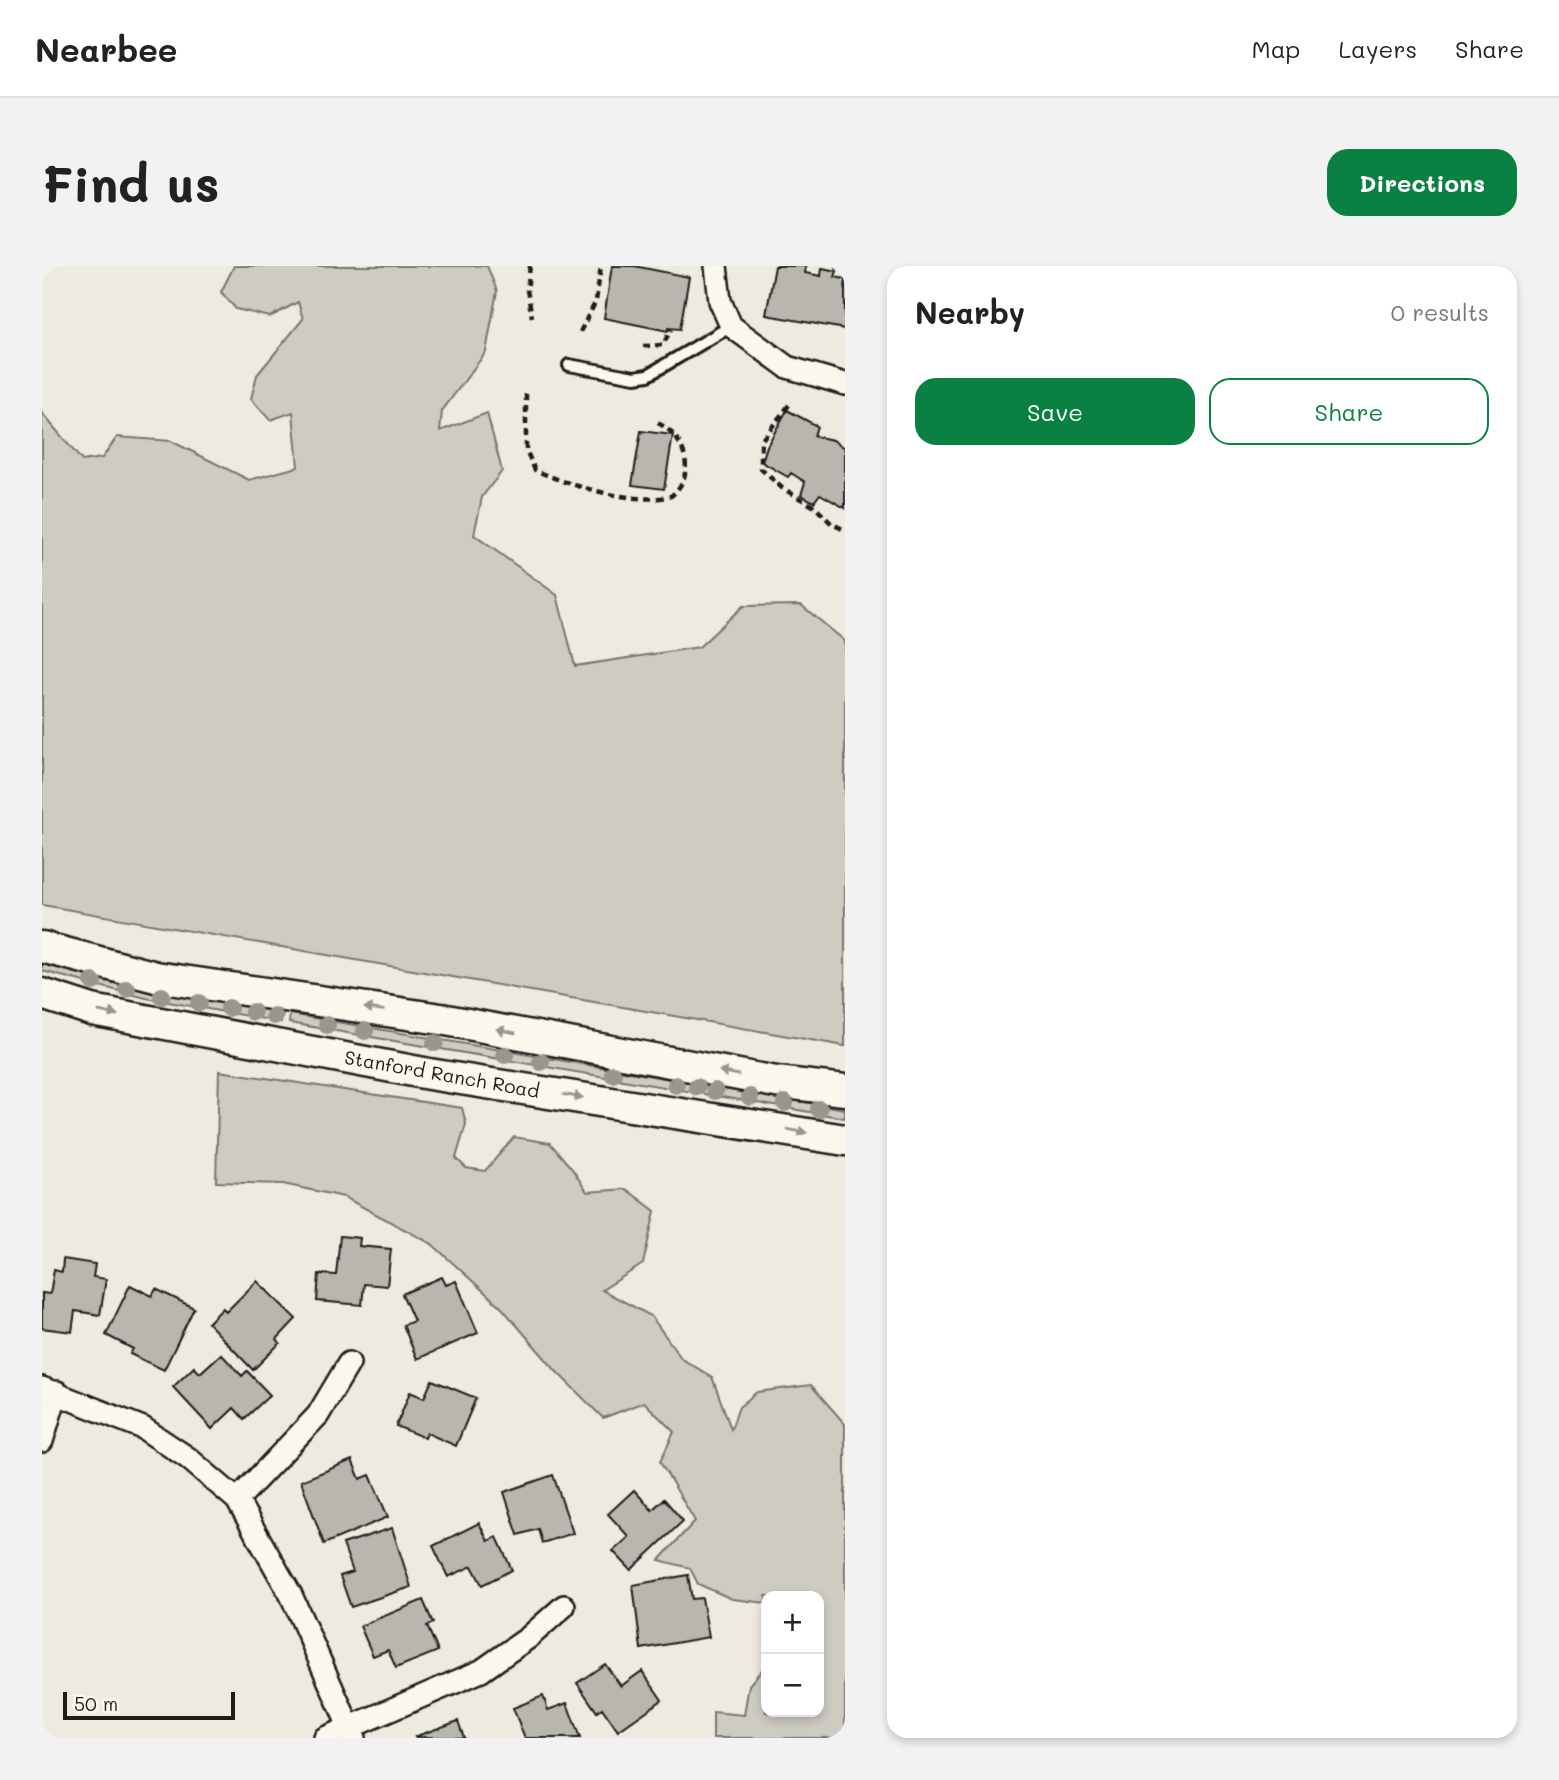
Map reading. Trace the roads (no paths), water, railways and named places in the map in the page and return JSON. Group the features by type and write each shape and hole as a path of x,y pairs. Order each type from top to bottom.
{"main road":[{"path":"42,947 156,976 441,1019 776,1082 845,1090"},
{"name":"Stanford Ranch Road","path":"42,994 92,1010 429,1074 845,1140"}],"street":[{"path":"716,266 720,301 731,326 788,367 845,384"},
{"path":"237,1500 318,1415 349,1363"},
{"path":"42,1441 49,1390 143,1428 188,1458 237,1500 291,1595 352,1733"},
{"path":"325,1738 352,1733 481,1671 528,1638 564,1606"}],"lane":[{"path":"569,365 635,377 648,375 731,326"}]}
